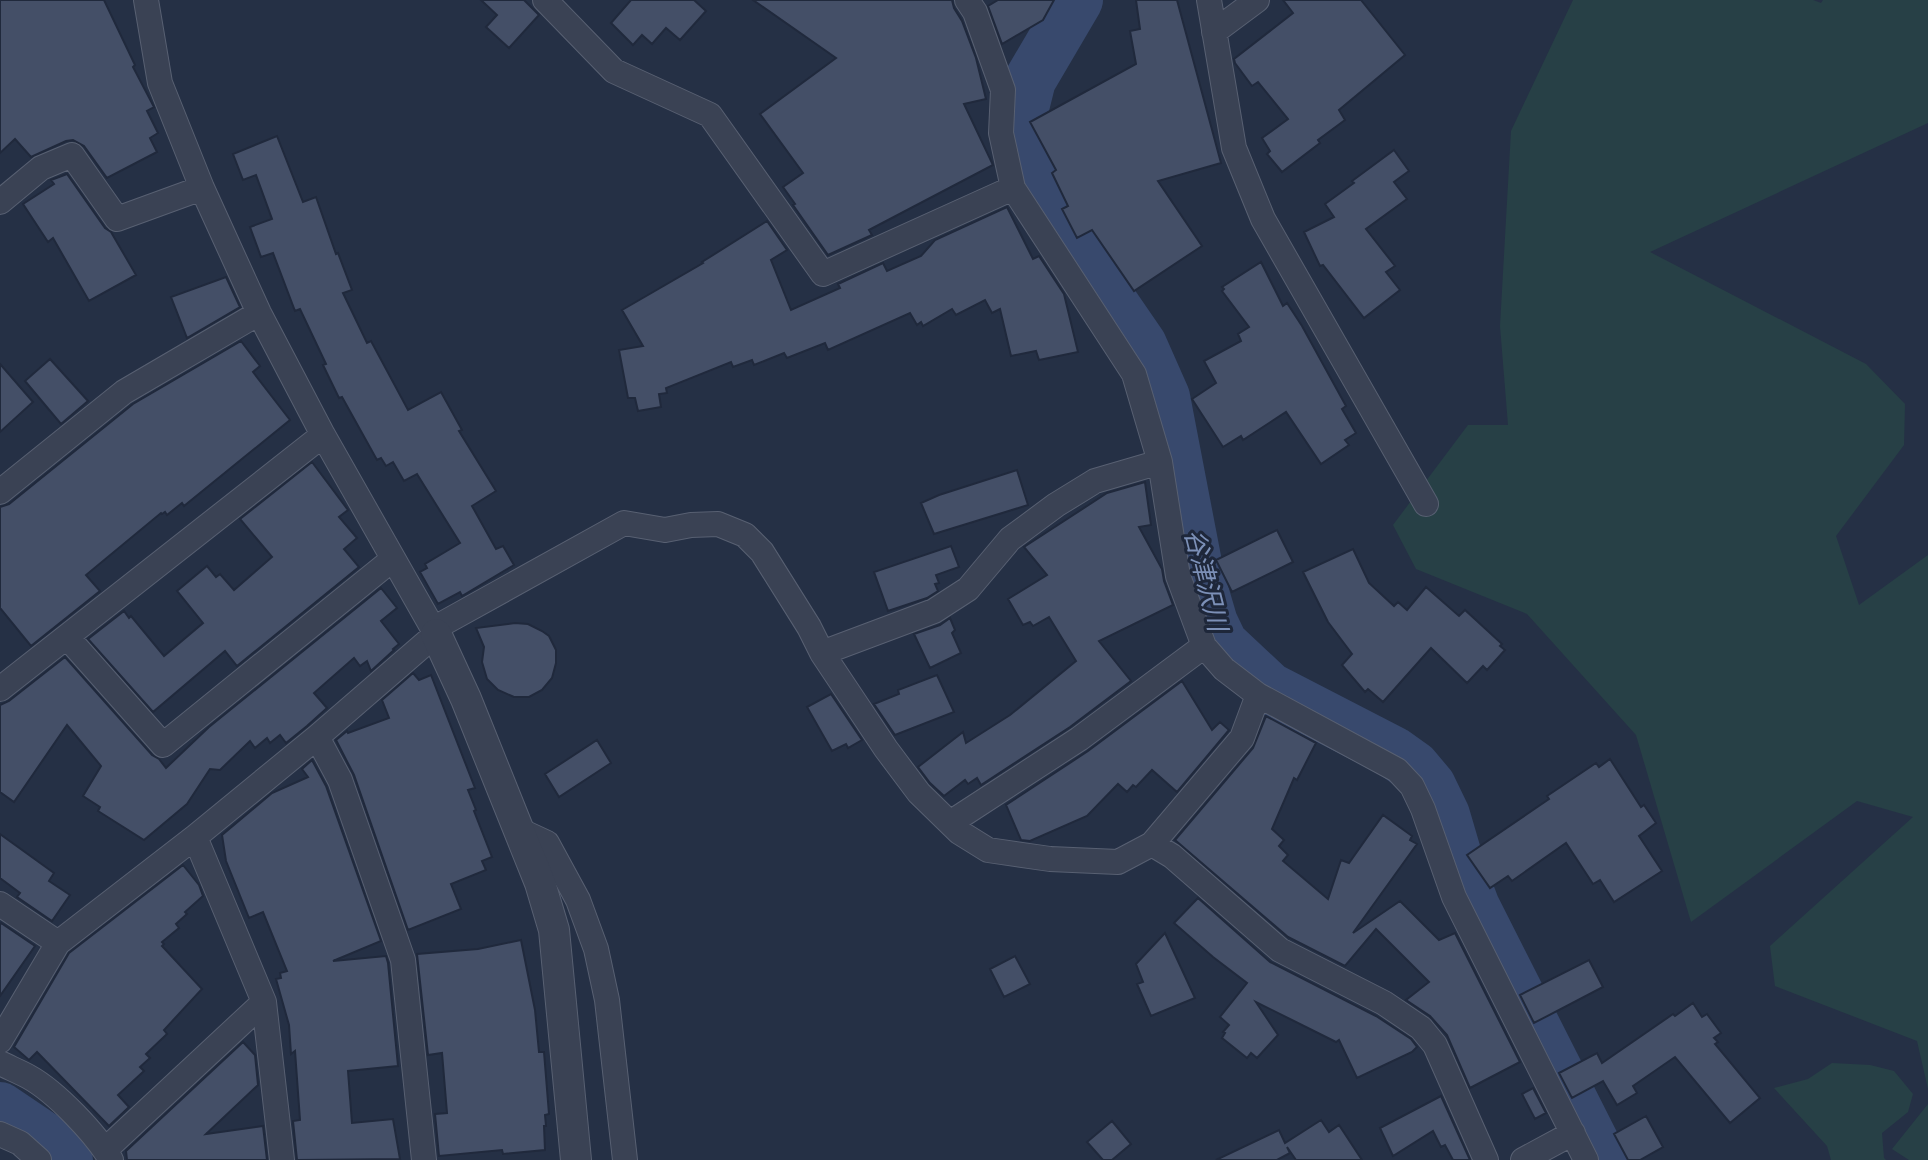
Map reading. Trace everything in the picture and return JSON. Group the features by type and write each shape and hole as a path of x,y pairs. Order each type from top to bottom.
{"street":[{"path":"146,0 160,83 202,188 259,313 323,435 434,631 466,699 540,883 554,930 576,1160"},
{"path":"545,0 614,71 710,115 823,274 1013,188"},
{"path":"967,0 975,12 1003,90 1001,133 1013,188 1134,374 1160,462 1178,576 1204,646 1224,669 1258,695 1397,770 1412,786 1454,897 1586,1160"},
{"path":"1209,0 1234,148 1263,219 1426,504"},
{"path":"1214,32 1257,0"},
{"path":"0,202 41,168 72,155 117,219 202,188"},
{"path":"0,492 124,392 259,313"},
{"path":"0,689 323,435"},
{"path":"822,653 934,611 968,589 1010,539 1056,505 1095,481 1160,462"},
{"path":"0,1041 58,943 317,737 434,631 624,523 665,530 718,524 745,535 762,552 822,653 919,793 959,832 988,850 1050,859 1118,862 1152,844 1242,738 1258,695"},
{"path":"67,637 163,745 393,559"},
{"path":"950,823 1079,739 1204,646"},
{"path":"317,737 340,780 403,960 424,1160"},
{"path":"519,830 547,843 578,900 596,949 607,1000 625,1160"},
{"path":"195,837 264,1002 282,1160"},
{"path":"1152,844 1172,856 1280,950 1384,1003 1421,1028 1435,1045 1486,1160"},
{"path":"0,904 58,943"},
{"path":"0,1063 31,1078 63,1103 108,1155 264,1002"},
{"path":"1523,1160 1573,1133"},
{"path":"0,1134 20,1143 39,1160"}],"green space":[{"path":"1573,0 1813,0 1821,3 1823,0 1928,0 1928,123 1650,252 1866,364 1905,404 1904,445 1836,536 1859,605 1928,555 1928,1089 1917,1041 1775,986 1770,946 1913,817 1857,801 1691,922 1636,735 1527,614 1416,569 1393,525 1468,425 1508,425 1500,326 1511,131"},
{"path":"1832,1063 1870,1065 1894,1071 1913,1094 1908,1112 1882,1133 1886,1160 1831,1160 1827,1146 1774,1088 1808,1079"},
{"path":"1928,1104 1928,1160 1909,1160 1892,1149"}],"building":[{"path":"0,0 104,0 154,107 147,111 158,133 150,138 157,152 107,178 84,146 73,140 31,157 15,139 0,153"},
{"path":"481,0 524,0 539,15 509,48 486,27 497,15"},
{"path":"631,0 694,0 706,11 680,40 666,28 652,44 642,35 633,45 611,23"},
{"path":"753,0 952,0 976,58 986,99 964,104 993,165 869,230 872,235 828,255 783,187 803,173 760,114 836,58"},
{"path":"998,0 1054,0 1043,20 1002,44 988,6"},
{"path":"1136,0 1177,0 1221,163 1158,181 1202,246 1134,291 1092,230 1077,238 1062,209 1068,206 1052,173 1056,170 1030,122 1136,64 1130,31 1140,29"},
{"path":"1283,0 1361,0 1405,55 1339,110 1345,120 1282,172 1267,154 1270,151 1262,138 1288,119 1258,82 1252,86 1234,59 1293,13"},
{"path":"277,136 303,202 316,197 352,290 343,293 367,343 371,341 408,410 441,392 462,430 459,431 496,491 472,506 496,549 503,546 514,565 462,596 460,592 438,604 420,572 427,568 425,564 460,543 417,474 404,481 393,462 386,466 381,458 377,460 342,397 339,398 300,309 295,311 273,253 261,257 250,227 272,219 256,175 243,180 233,154"},
{"path":"1394,150 1409,171 1394,182 1407,199 1366,229 1395,266 1386,272 1400,290 1364,318 1323,265 1320,266 1304,232 1334,217 1325,204"},
{"path":"67,174 111,232 136,275 89,301 53,238 48,242 23,204 54,184 51,180"},
{"path":"1007,207 1033,259 1039,256 1064,294 1078,352 1039,360 1036,351 1011,356 1000,309 992,313 985,300 956,315 952,309 923,326 921,322 917,325 910,313 828,350 825,343 787,358 784,353 754,365 752,360 733,367 731,362 666,388 667,393 659,394 661,407 638,411 635,398 628,398 619,350 643,346 622,310 767,221 787,250 771,260 791,310 840,288 838,284 883,263 887,271 921,256 935,240"},
{"path":"1261,262 1283,306 1287,303 1302,326 1346,406 1342,409 1356,433 1345,440 1349,445 1321,464 1286,412 1243,440 1241,436 1223,447 1192,399 1216,383 1204,361 1241,341 1238,334 1249,327 1222,287"},
{"path":"226,277 240,307 187,338 171,297"},
{"path":"241,341 260,366 253,372 290,420 184,506 182,503 167,515 161,513 86,575 100,591 31,646 0,608 0,507 9,504 133,404"},
{"path":"50,359 88,401 61,424 25,381"},
{"path":"0,364 33,402 0,432"},
{"path":"312,462 348,510 339,517 357,538 344,549 359,567 237,666 225,651 153,712 88,639 124,611 164,656 203,623 177,591 207,566 216,577 220,574 234,590 272,557 240,519"},
{"path":"1017,470 1028,505 934,534 921,503"},
{"path":"1145,482 1151,525 1139,527 1162,569 1173,605 1099,641 1131,681 1070,727 981,785 977,778 968,784 965,780 944,796 918,767 963,732 966,743 1010,715 1076,661 1049,617 1033,626 1030,622 1023,625 1008,599 1047,575 1024,547 1107,493"},
{"path":"1277,530 1293,562 1232,592 1216,560"},
{"path":"951,546 959,567 936,575 938,591 927,598 888,611 874,572"},
{"path":"1353,549 1369,583 1394,606 1398,602 1407,610 1426,587 1459,616 1465,610 1505,650 1487,670 1483,666 1467,683 1431,648 1383,702 1368,689 1365,692 1342,665 1352,654 1328,622 1303,572"},
{"path":"381,588 397,608 381,621 399,644 394,650 371,671 367,661 360,666 354,658 314,693 327,708 307,726 286,743 280,735 270,743 267,738 255,748 250,741 220,770 210,769 187,804 144,840 98,811 100,807 83,796 101,766 67,725 14,802 0,792 0,705 65,657 166,768 209,727"},
{"path":"950,618 955,630 952,633 961,653 930,668 914,634"},
{"path":"528,624 542,631 549,636 556,650 552,678 542,690 529,697 514,697 498,690 487,679 482,662 484,647 476,628"},
{"path":"413,673 419,680 431,675 475,788 468,790 492,857 482,861 486,870 451,884 461,909 408,930 354,775 336,740 347,731 389,718 382,700"},
{"path":"937,675 954,712 895,735 874,704 899,694 898,690"},
{"path":"1182,681 1212,730 1220,722 1229,730 1177,792 1152,770 1127,792 1118,784 1087,816 1030,841 1021,840 1006,805 1088,751"},
{"path":"831,694 862,740 848,748 846,744 832,751 807,707"},
{"path":"1266,716 1316,743 1297,780 1294,778 1272,829 1284,840 1279,846 1288,855 1283,861 1328,899 1341,860 1349,863 1383,815 1412,836 1410,840 1417,844 1353,933 1400,901 1439,940 1455,933 1520,1062 1470,1088 1447,1035 1430,1016 1406,1000 1429,982 1376,929 1345,966 1288,937 1175,840 1253,748"},
{"path":"597,740 611,763 559,797 545,774"},
{"path":"1610,759 1641,807 1644,805 1656,823 1639,836 1662,871 1614,902 1600,880 1593,884 1566,843 1512,881 1508,876 1490,888 1467,855 1596,763 1599,767"},
{"path":"312,760 326,786 381,941 333,961 386,956 388,963 398,1066 348,1071 352,1123 393,1119 400,1159 297,1160 293,1121 300,1120 295,1051 291,1054 289,1025 276,979 281,978 280,973 287,971 263,912 249,918 226,861 222,835 272,793 308,777 302,769"},
{"path":"0,834 54,873 49,881 70,895 52,921 17,897 20,893 0,878"},
{"path":"183,865 199,885 203,896 185,912 187,914 176,924 179,928 162,942 162,946 202,989 164,1030 167,1034 146,1054 150,1058 140,1067 144,1071 118,1095 129,1107 109,1126 37,1052 29,1060 14,1047 69,953"},
{"path":"1198,898 1270,962 1376,1016 1411,1039 1417,1047 1357,1078 1339,1040 1336,1042 1256,1002 1278,1035 1257,1058 1251,1053 1247,1058 1222,1038 1229,1025 1220,1017 1247,983 1174,923"},
{"path":"0,924 35,946 0,996"},
{"path":"1165,933 1195,998 1151,1016 1137,984 1143,982 1136,964"},
{"path":"521,940 535,1010 539,1052 544,1052 549,1114 545,1115 545,1150 503,1154 502,1150 439,1156 435,1114 447,1113 442,1053 428,1055 417,954 478,949"},
{"path":"1015,956 1030,984 1004,997 990,969"},
{"path":"1589,960 1603,987 1534,1023 1520,995"},
{"path":"1693,1003 1702,1017 1707,1014 1721,1033 1714,1038 1718,1042 1715,1044 1760,1098 1730,1123 1675,1057 1633,1086 1637,1093 1617,1105 1603,1081 1572,1098 1559,1073 1597,1053 1602,1063"},
{"path":"243,1042 255,1055 258,1085 206,1134 263,1126 267,1160 127,1160 126,1151"},
{"path":"1533,1088 1546,1113 1535,1119 1522,1094"},
{"path":"1441,1096 1470,1160 1453,1160 1445,1145 1441,1147 1433,1131 1393,1156 1380,1128"},
{"path":"1646,1116 1663,1147 1640,1160 1628,1160 1614,1134"},
{"path":"1321,1120 1329,1132 1339,1125 1362,1160 1296,1160 1287,1147 1290,1153 1277,1160 1216,1160 1279,1130 1285,1143"},
{"path":"1112,1121 1131,1144 1112,1160 1103,1160 1087,1142"}],"waterway":[{"name":"谷津沢川","path":"1077,0 1030,80 1023,108 1023,144 1033,181 1051,214 1141,345 1164,397 1199,579 1212,623 1222,644 1269,688 1393,752 1414,767 1430,786 1444,815 1474,907 1602,1160"},
{"path":"0,1108 43,1137 67,1160"}]}
